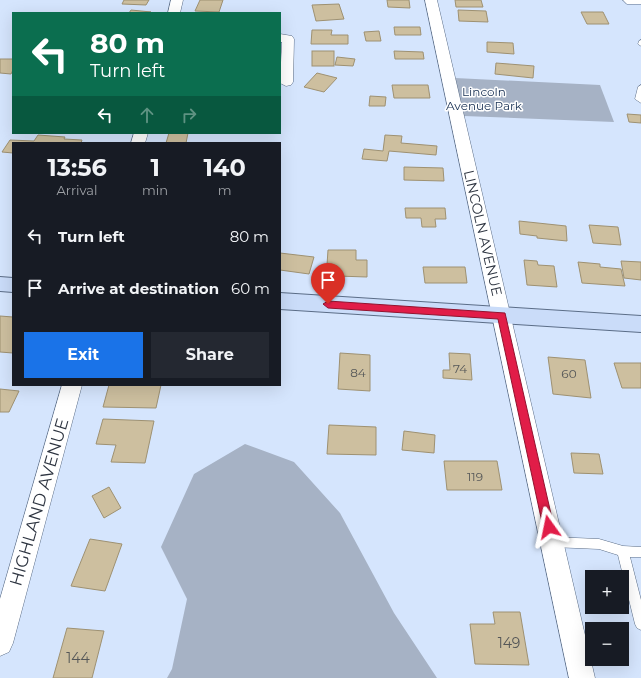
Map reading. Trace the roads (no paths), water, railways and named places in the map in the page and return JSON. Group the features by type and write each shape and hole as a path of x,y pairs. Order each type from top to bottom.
{"street":[{"path":"174,12 177,0"},
{"name":"LINCOLN AVENUE","path":"431,0 582,678"},
{"path":"281,38 288,39 286,82"},
{"path":"0,284 12,285"},
{"path":"281,301 641,324"},
{"name":"HIGHLAND AVENUE","path":"0,643 72,386"}],"lane":[{"path":"626,0 627,2 641,2"},
{"path":"641,87 638,99 641,101"},
{"path":"552,542 599,544 624,551 641,552"},
{"path":"624,551 641,624"}],"park label":[{"name":"Lincoln Avenue Park","path":"484,98"}]}
